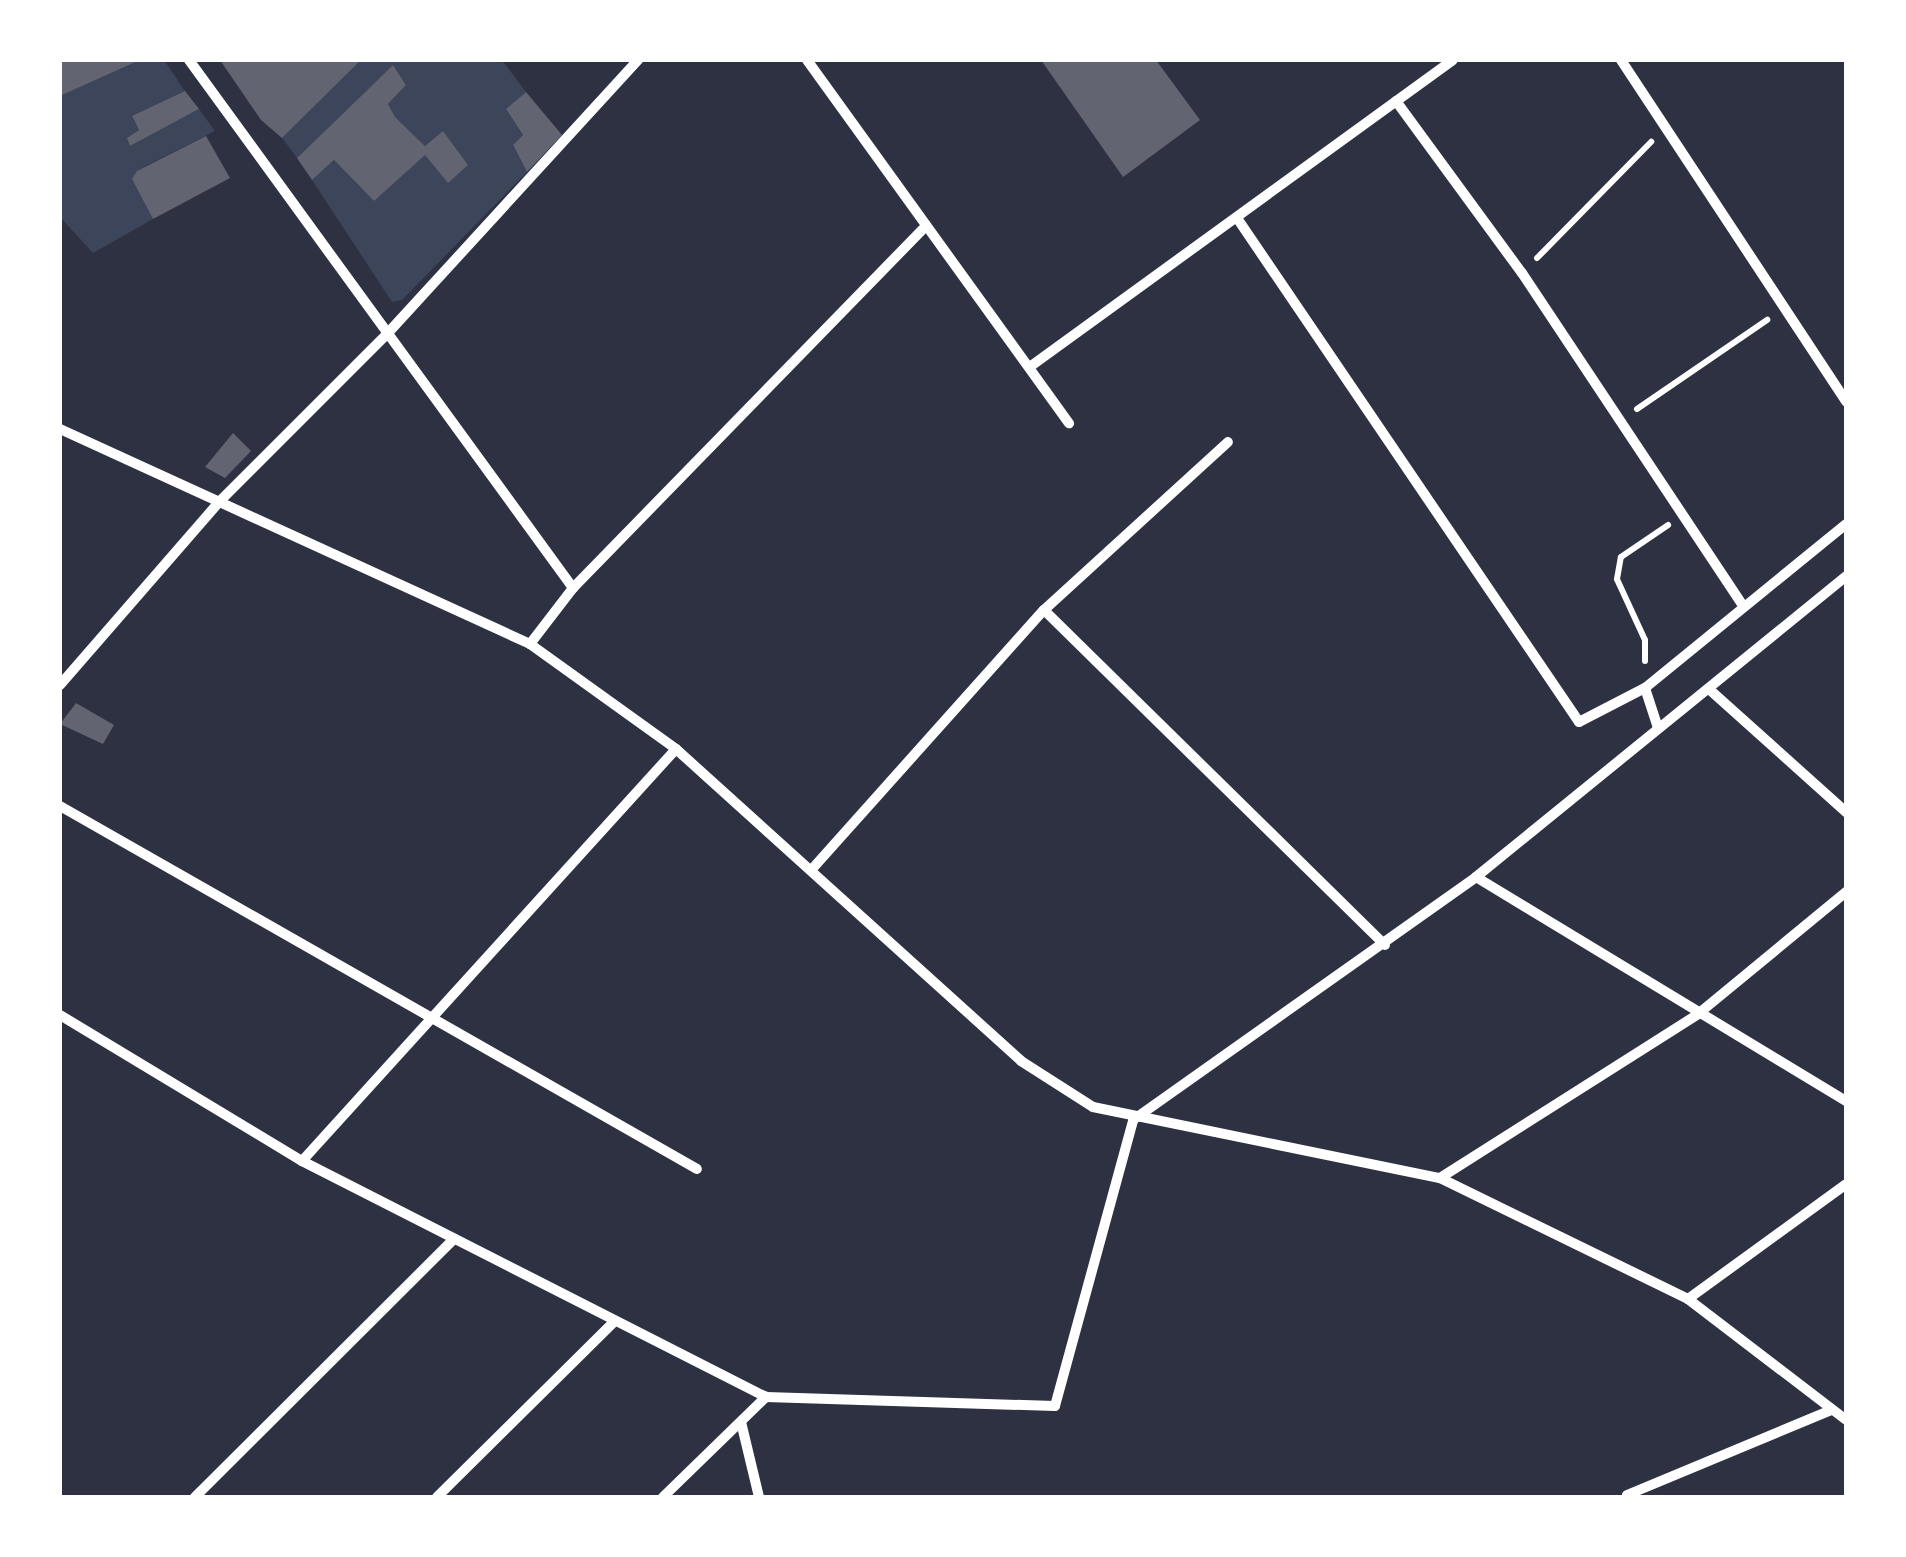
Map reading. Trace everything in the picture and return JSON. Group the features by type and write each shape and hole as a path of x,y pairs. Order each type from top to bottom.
{"street":[{"path":"188,60 574,588"},
{"path":"60,685 218,502 388,334 638,60"},
{"path":"807,60 923,229 1030,366 1068,423"},
{"path":"1030,366 1453,60"},
{"path":"1621,60 1846,401"},
{"path":"1396,101 1522,273 1743,606"},
{"path":"1237,218 1579,722 1645,688 1846,524"},
{"path":"530,644 574,588 923,229"},
{"path":"60,429 530,644 676,749 813,868 1020,1061 1092,1108 1133,1120 1440,1178 1688,1299 1846,1420"},
{"path":"813,868 1044,610 1228,442"},
{"path":"60,1014 302,1161 766,1397 1055,1406 1133,1120 1476,877 1846,576"},
{"path":"1044,610 1385,945"},
{"path":"1645,688 1657,726"},
{"path":"1710,690 1846,812"},
{"path":"302,1161 676,749"},
{"path":"60,806 426,1020 697,1169"},
{"path":"1476,877 1846,1100"},
{"path":"1440,1178 1698,1014 1846,892"},
{"path":"1688,1299 1846,1184"},
{"path":"195,1497 454,1239"},
{"path":"438,1497 615,1321"},
{"path":"663,1497 766,1397"},
{"path":"1628,1495 1831,1410"},
{"path":"740,1422 759,1497"}],"path":[{"path":"1522,273 1668,127"},
{"path":"1620,422 1785,307"},
{"path":"1645,688 1645,640 1617,579 1621,557 1681,515"}],"shaded area":[{"path":"140,60 164,60 185,91 132,117 139,130 128,138 130,146 199,109 215,131 138,170 133,179 153,219 93,253 60,217 60,96"},
{"path":"361,60 502,60 526,92 506,109 523,135 513,146 527,172 402,300 392,302 312,180 334,160 374,201 442,132 425,146 395,117 388,104 406,85 393,65 297,158 282,138"}],"building":[{"path":"60,60 140,60 60,96"},
{"path":"220,60 361,60 282,138 261,120"},
{"path":"1041,60 1156,60 1200,120 1123,177"},
{"path":"393,65 406,85 388,104 395,117 425,146 443,131 468,165 448,183 425,155 374,201 334,160 312,180 297,158"},
{"path":"185,91 199,109 130,146 127,138 139,130 132,116"},
{"path":"526,92 562,135 527,172 513,145 523,135 506,109"},
{"path":"206,136 230,178 153,219 132,179 137,171"},
{"path":"233,433 251,451 225,478 205,467"},
{"path":"76,703 114,725 103,744 60,724"}]}
